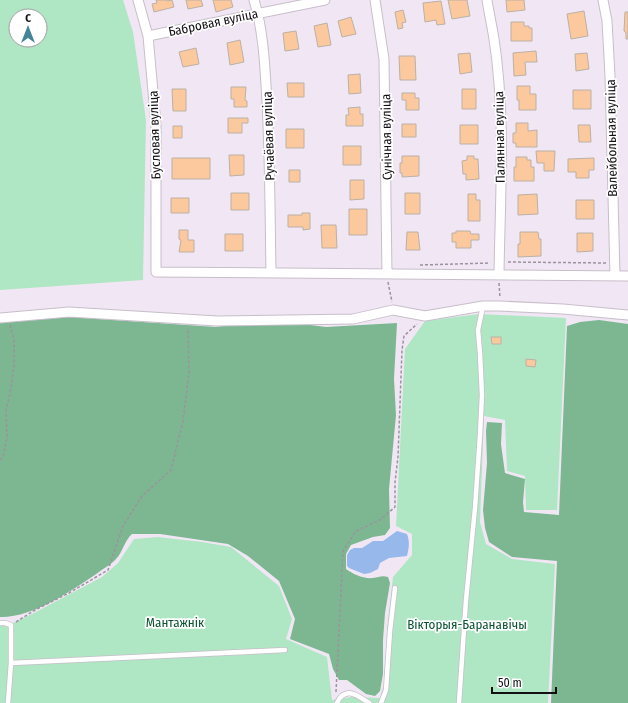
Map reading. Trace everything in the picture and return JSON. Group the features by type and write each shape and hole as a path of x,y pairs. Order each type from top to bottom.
{"street":[{"name":"Бусловая вуліца","path":"138,0 148,36 156,125 156,272 271,273"},
{"name":"Ручаёвая вуліца","path":"254,0 258,13 265,69 271,273"},
{"name":"Бабровая вуліца","path":"148,36 325,0"},
{"name":"Сунічная вуліца","path":"375,0 384,59 387,274"},
{"name":"Палянная вуліца","path":"487,0 494,40 500,99 501,158 499,275"},
{"name":"Валейбольная вуліца","path":"603,0 607,21 610,76 615,276"},
{"path":"271,273 628,276"},
{"path":"4,317 68,312 217,321 353,319 393,310 425,316 483,306 563,309 628,315"}],"lane":[{"path":"459,703 480,435 482,395 478,330 483,306"},
{"path":"381,703 386,690 390,631 396,588"},
{"path":"0,623 11,625 11,663 8,703"},
{"path":"11,663 285,650"},
{"path":"337,703 340,697 345,694 356,694 369,703"}],"path":[{"path":"417,265 499,262 614,263"},
{"path":"387,274 393,310"},
{"path":"499,275 500,306"},
{"path":"336,695 343,551 356,531 380,520 395,507 395,482 398,457 402,350 404,336 425,316"},
{"path":"0,460 3,457 6,438 6,409 14,366 14,340 4,317"},
{"path":"11,625 35,610 69,593 108,570 123,526 142,496 171,470 184,414 189,372 188,319"}],"green space":[{"path":"0,0 123,0 133,32 146,120 143,280 0,290"},
{"path":"479,314 566,318 557,510 526,510 525,476 507,471 505,420 484,416 480,522 486,544 512,559 555,564 548,703 0,703 0,626 7,626 102,577 118,563 134,539 158,537 231,547 279,586 292,619 286,639 327,657 332,700 352,697 380,698 386,678 387,630 393,577 412,555 412,534 396,526 405,349 425,321"},
{"path":"69,317 216,327 271,320 326,327 397,323 394,379 396,415 389,489 390,528 385,535 373,537 351,545 346,554 346,569 349,571 366,578 382,576 388,577 390,583 385,613 383,674 380,691 375,696 366,694 347,680 339,680 333,669 329,654 290,639 295,619 279,581 248,556 228,544 160,534 132,534 114,561 77,587 39,608 12,616 0,617 0,323"},
{"path":"599,320 628,324 628,703 551,703 557,561 512,557 489,542 485,528 483,510 487,463 487,422 502,423 501,444 505,473 525,479 523,502 524,512 559,515 567,326 580,322"}],"water":[{"path":"397,531 407,534 409,545 407,556 389,558 380,563 378,569 364,574 347,566 347,555 350,550 354,548 362,548 373,541 383,541"}],"building":[{"path":"156,0 172,0 174,7 154,12 152,4 157,3"},
{"path":"186,0 201,0 203,6 188,9"},
{"path":"213,0 231,0 233,7 216,12"},
{"path":"448,0 467,0 470,16 452,19"},
{"path":"506,0 524,0 525,10 507,12"},
{"path":"441,1 445,24 437,25 436,20 425,22 423,3"},
{"path":"403,10 406,22 402,23 403,28 398,29 395,12"},
{"path":"584,11 588,36 571,39 567,14"},
{"path":"625,12 628,12 628,39 626,39 626,33 624,31"},
{"path":"351,17 356,34 342,37 338,21"},
{"path":"511,22 524,22 524,26 529,26 529,28 532,28 532,41 511,41"},
{"path":"327,23 331,45 318,47 314,26"},
{"path":"296,31 299,49 285,51 283,33"},
{"path":"240,40 244,62 230,65 227,43"},
{"path":"196,48 199,64 183,67 179,52"},
{"path":"536,51 537,62 525,62 526,75 514,76 513,53"},
{"path":"470,53 472,72 460,74 458,54"},
{"path":"587,53 589,69 576,71 575,54"},
{"path":"399,56 415,56 416,80 400,80"},
{"path":"360,74 361,93 349,94 348,75"},
{"path":"287,83 304,83 304,97 288,97"},
{"path":"517,86 530,86 530,94 536,94 536,110 519,110"},
{"path":"231,87 246,87 245,100 247,101 247,107 234,107 234,99 231,99"},
{"path":"172,89 186,89 186,111 173,111"},
{"path":"462,89 476,89 476,109 462,109"},
{"path":"573,90 591,90 591,109 573,109"},
{"path":"402,93 415,93 415,98 419,98 419,110 406,110 406,100 402,100"},
{"path":"360,107 360,114 363,114 363,126 346,126 346,115 349,115 348,108"},
{"path":"228,118 248,118 248,123 242,123 242,133 228,133"},
{"path":"516,123 528,123 528,131 537,130 537,147 516,147 516,143 513,143 513,133 516,133"},
{"path":"402,124 416,124 416,137 402,137"},
{"path":"460,125 478,125 478,144 460,144"},
{"path":"578,125 590,125 591,142 579,142"},
{"path":"173,126 182,126 182,138 173,138"},
{"path":"286,129 304,129 304,148 286,148"},
{"path":"343,146 361,146 361,165 343,165"},
{"path":"536,151 555,151 554,171 544,171 544,163 537,163"},
{"path":"229,155 244,155 244,175 230,176"},
{"path":"402,156 419,156 419,176 402,177 402,173 400,173 400,163 402,163"},
{"path":"467,156 474,156 474,159 478,159 479,179 466,180 466,174 463,174 462,161 467,160"},
{"path":"516,157 527,157 527,160 531,160 531,167 534,167 534,181 514,181"},
{"path":"172,158 210,158 210,179 172,179"},
{"path":"594,158 594,170 589,170 589,178 576,178 576,172 568,172 568,159"},
{"path":"289,170 300,170 300,182 289,182"},
{"path":"350,180 364,180 364,199 350,200"},
{"path":"231,193 249,193 249,210 231,210"},
{"path":"405,193 420,193 420,214 405,214"},
{"path":"468,194 476,194 476,200 480,200 480,221 468,221"},
{"path":"537,194 538,214 518,215 518,195"},
{"path":"171,198 189,198 189,213 171,213"},
{"path":"576,200 594,200 594,219 576,219"},
{"path":"349,209 367,209 367,235 349,235"},
{"path":"302,213 310,213 310,229 303,230 303,227 288,227 288,215 302,215"},
{"path":"321,225 336,225 337,248 322,248"},
{"path":"179,230 188,230 188,240 194,240 194,252 179,252 181,240 179,239"},
{"path":"456,231 470,231 471,234 479,234 479,240 471,240 471,248 456,248 456,242 452,242 452,233 456,233"},
{"path":"407,232 418,232 420,250 406,250"},
{"path":"520,232 538,232 539,239 541,239 541,256 518,257"},
{"path":"577,233 593,233 593,251 577,252"},
{"path":"225,234 243,234 243,251 225,251"},
{"path":"491,337 501,337 501,344 492,344"},
{"path":"526,359 536,360 535,367 526,366"}],"park label":[{"name":"Мантажнік","path":"175,622"},
{"name":"Вікторыя-Баранавічы","path":"467,624"}]}
